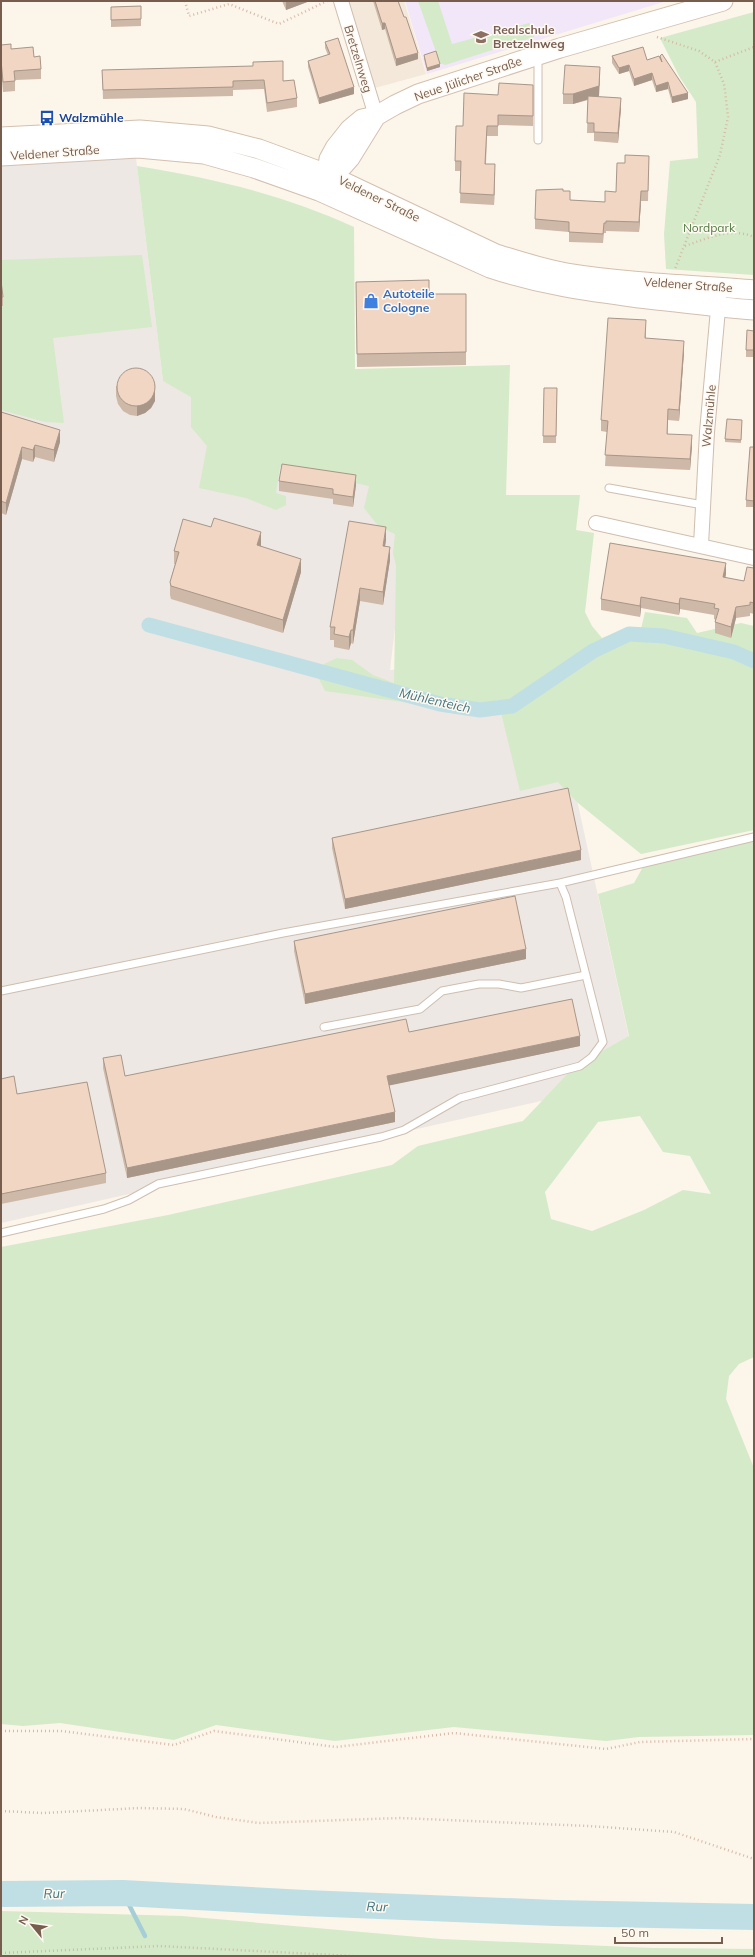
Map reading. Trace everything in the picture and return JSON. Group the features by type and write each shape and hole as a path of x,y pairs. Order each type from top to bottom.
{"street":[{"name":"Bretzelnweg","path":"341,1 376,116"},
{"name":"Neue Jülicher Straße","path":"376,116 418,94 538,55 723,1"},
{"path":"319,191 327,174 342,167 350,158 376,116"},
{"name":"Veldener Straße","path":"1,137 140,130 208,136 259,149 327,174 496,254 566,273 668,284 754,290"},
{"name":"Veldener Straße","path":"1,156 138,148 204,154 254,168 319,191 490,268 518,278 564,288 754,310"},
{"name":"Walzmühle","path":"701,545 707,432 720,288"},
{"path":"596,523 701,545 754,558"}],"lane":[{"path":"538,55 538,140"},
{"path":"609,488 703,505"},
{"path":"1,991 283,933 560,883 754,837"},
{"path":"1,1233 104,1209 129,1200 158,1184 381,1137 404,1130 460,1098 580,1066 592,1057 604,1042 566,897 560,883"},
{"path":"324,1027 420,1009 442,991 478,984 499,984 521,988 586,975"}],"path":[{"path":"185,1 189,16 229,4 279,24 327,1"},
{"path":"652,35 700,51 716,62 724,84 728,117 724,139 715,169 686,246 668,284"},
{"path":"716,62 754,47"},
{"path":"686,246 727,233 738,232 754,237"},
{"path":"1,1731 61,1731 174,1745 214,1731 336,1747 454,1733 606,1748 640,1742 754,1739"},
{"path":"1,1811 43,1813 140,1808 176,1808 259,1823 400,1818 588,1826 674,1832 754,1859"},
{"path":"1,1953 159,1946 353,1956"}],"shaded area":[{"path":"343,1 404,1 426,74 371,89"},
{"name":"Realschule Bretzelnweg","path":"405,1 667,1 427,74"},
{"path":"136,158 163,381 411,492 390,670 546,658 638,1079 1,1223 1,162"}],"green space":[{"path":"418,1 438,1 452,44 529,23 533,26 535,32 534,37 445,65 440,63"},
{"name":"Nordpark","path":"754,12 754,275 666,269 664,234 670,161 698,158 696,102 679,76 660,38"},
{"path":"137,166 193,176 248,189 301,206 354,227 355,369 510,365 506,495 580,495 576,530 594,533 585,612 592,626 602,638 627,628 641,629 645,612 687,618 697,633 741,623 754,626 754,830 641,854 578,803 558,782 520,791 498,700 479,705 461,714 410,703 325,691 317,675 324,664 337,658 352,660 373,675 394,683 396,566 393,553 395,534 379,527 364,508 369,486 280,467 276,493 286,496 286,505 276,510 246,498 199,488 207,446 191,427 191,397 163,381"},
{"path":"142,255 152,327 53,338 64,423 45,422 1,410 1,260"},
{"path":"754,837 754,1357 739,1364 729,1376 726,1399 754,1468 754,1735 639,1737 606,1741 454,1727 335,1741 216,1725 174,1740 60,1723 23,1726 1,1724 1,1247 168,1215 392,1165 418,1146 523,1121 574,1067 629,1036 598,894 634,883 644,865 643,858","holes":["640,1116 663,1152 690,1156 711,1194 683,1190 644,1210 592,1231 551,1219 545,1192 598,1122"]},
{"path":"1,1911 182,1916 441,1939 653,1948 754,1949 754,1956 1,1956"}],"building":[{"path":"375,1 398,1 404,17 406,17 418,53 396,59 385,23 382,23"},
{"path":"141,6 141,19 111,20 111,7"},
{"path":"338,38 354,87 319,98 308,61 330,54 325,42"},
{"path":"11,44 11,49 33,47 34,57 40,56 41,69 14,71 15,81 3,82 1,45"},
{"path":"643,47 647,60 659,56 662,62 660,56 662,54 688,93 672,97 668,82 656,86 652,73 634,79 629,65 619,68 612,56"},
{"path":"436,51 440,64 427,68 424,55"},
{"path":"283,61 283,81 294,80 297,98 267,103 264,80 233,81 233,87 103,90 102,70 253,66 253,62"},
{"path":"565,65 600,67 599,86 573,94 563,94"},
{"path":"499,83 533,85 533,116 498,115 498,126 487,126 485,164 495,164 494,195 460,193 461,161 455,161 456,126 463,126 464,93 498,95"},
{"path":"588,96 621,98 618,133 594,132 594,123 587,123"},
{"path":"625,155 649,156 648,191 641,191 639,222 606,221 606,223 604,223 603,234 569,232 569,222 535,219 536,190 563,189 563,191 570,191 570,200 605,202 605,191 616,192 617,163 625,163"},
{"path":"429,280 429,294 466,294 466,352 357,354 356,282"},
{"path":"1,281 3,297 1,297"},
{"path":"608,318 646,320 645,338 684,341 679,410 668,409 667,434 692,435 690,459 605,455 608,421 601,420"},
{"path":"747,330 754,331 754,350 746,350"},
{"path":"132,368 140,368 147,371 152,376 155,387 152,398 147,403 140,406 132,406 125,403 120,398 117,391 117,383 120,376 125,371"},
{"path":"544,388 557,388 556,436 543,436"},
{"path":"1,412 60,430 54,450 35,445 33,450 22,447 6,503 1,501"},
{"path":"727,419 742,420 741,440 725,439"},
{"path":"750,447 754,447 754,501 746,500"},
{"path":"282,464 356,475 353,497 333,494 333,489 279,481"},
{"path":"214,518 261,532 257,545 301,559 283,620 171,586 170,582 179,552 174,551 183,519 211,527"},
{"path":"349,521 386,527 383,546 390,547 383,592 360,588 353,630 351,630 349,637 334,634 335,627 330,627"},
{"path":"610,543 726,563 723,577 744,581 747,567 754,568 754,603 750,602 750,605 736,607 731,627 715,622 719,609 714,608 715,604 680,598 679,604 641,597 640,606 601,599"},
{"path":"568,788 581,850 345,899 332,838"},
{"path":"515,896 526,949 305,994 294,941"},
{"path":"572,999 580,1036 387,1076 395,1112 127,1168 103,1058 121,1055 125,1076 406,1019 409,1032"},
{"path":"14,1076 17,1094 87,1082 106,1173 1,1194 1,1079"}],"waterway":[{"name":"Mühlenteich","path":"149,625 440,704 480,710 512,706 593,651 629,634 664,636 734,652 754,661"},
{"path":"123,1893 145,1936"},
{"name":"Rur","path":"1,1894 123,1893 305,1903 555,1913 754,1917"}],"place":[{"name":"Realschule Bretzelnweg","path":"481,37"},
{"name":"Walzmühle","path":"47,118"},
{"name":"Autoteile Cologne","path":"371,301"}]}
